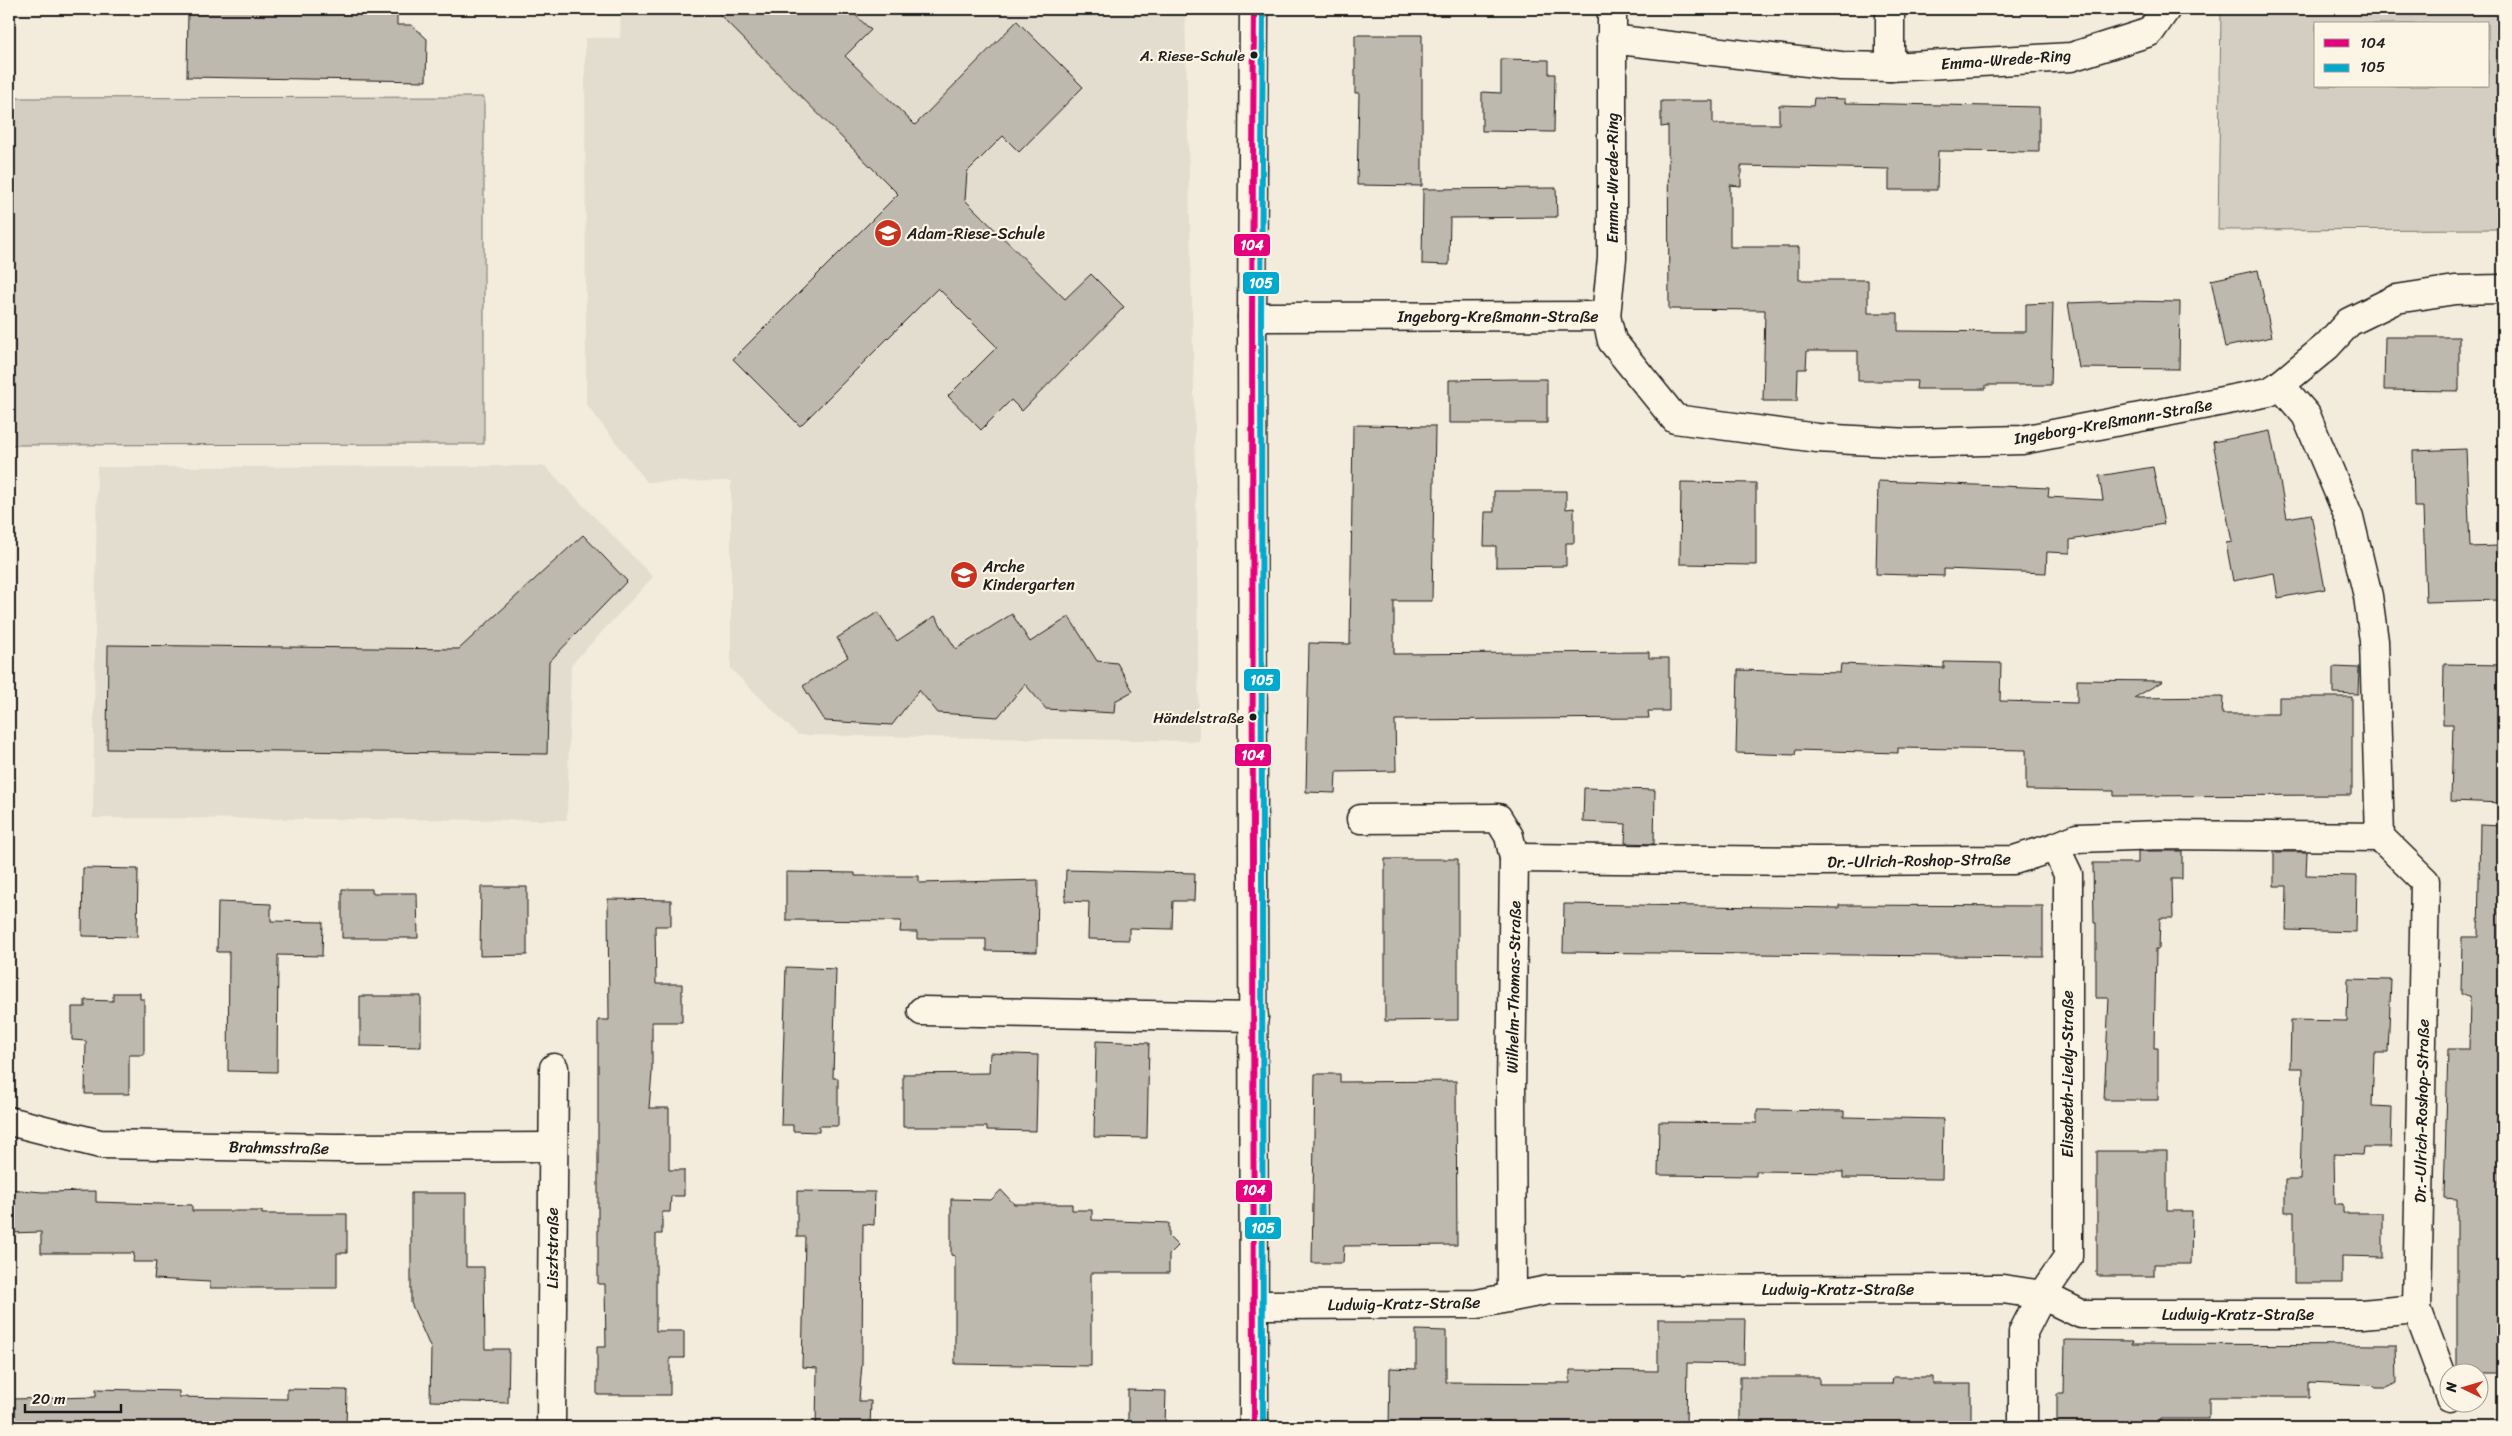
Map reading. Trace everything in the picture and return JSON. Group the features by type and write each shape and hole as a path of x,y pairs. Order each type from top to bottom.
{"street":[{"path":"1254,9 1252,317 1254,1427"},
{"name":"Emma-Wrede-Ring","path":"1606,316 1612,258 1612,9"},
{"path":"1890,9 1890,66"},
{"name":"Emma-Wrede-Ring","path":"1611,39 1841,66 1890,66 2071,57 2150,32 2166,9"},
{"name":"Ingeborg-Kreßmann-Straße","path":"1252,317 1606,316 1612,341 1675,419 1817,438 1908,443 2022,440 2269,392 2280,386 2327,346 2349,322 2396,299 2455,290 2503,289"},
{"path":"2280,386 2306,415 2349,517 2368,596 2374,641 2380,837"},
{"name":"Wilhelm-Thomas-Straße","path":"1361,819 1498,818 1509,836 1514,858 1511,1090 1512,1297"},
{"name":"Dr.-Ulrich-Roshop-Straße","path":"1514,858 1806,861 2014,860 2077,838 2160,836 2380,837 2425,881 2417,1309 2440,1370"},
{"name":"Elisabeth-Liedy-Straße","path":"2023,1427 2023,1332 2042,1295 2068,1258 2068,874 2055,847"},
{"path":"922,1011 1254,1017"},
{"name":"Lisztstraße","path":"551,1427 554,1068"},
{"name":"Brahmsstraße","path":"9,1121 100,1144 553,1147"},
{"name":"Ludwig-Kratz-Straße","path":"1254,1305 1477,1304 1548,1290 2003,1289 2042,1295 2081,1314 2362,1314 2417,1309"}],"shaded area":[{"name":"Adam-Riese-Schule","path":"621,9 1185,9 1196,476 1199,741 798,735 731,669 731,481 647,482 586,404 585,38 620,38"},
{"path":"2221,9 2503,9 2503,229 2218,230"},
{"path":"484,97 484,444 9,445 9,98"},
{"path":"545,466 653,577 571,665 567,820 93,818 97,467"}],"building":[{"path":"188,9 397,9 397,25 412,25 427,39 426,81 187,77"},
{"path":"714,9 849,9 871,30 845,56 915,125 1017,21 1083,87 1019,152 1003,136 967,172 965,200 1065,299 1091,274 1124,307 1022,411 1011,400 981,430 948,396 997,347 938,288 800,426 733,359 898,194"},
{"path":"1355,35 1422,35 1422,186 1357,185 1359,93 1355,93"},
{"path":"1501,59 1549,60 1549,74 1555,74 1554,132 1482,131 1482,92 1501,93"},
{"path":"1814,98 1845,99 1845,103 2039,107 2039,152 1938,151 1937,190 1889,190 1889,169 1741,166 1741,186 1730,185 1730,247 1799,247 1799,280 1868,280 1868,313 1898,313 1898,331 2026,332 2026,304 2053,303 2051,385 1986,385 1986,389 1916,389 1917,381 1858,381 1858,351 1807,351 1806,369 1798,369 1797,401 1763,401 1765,310 1669,309 1668,126 1661,127 1661,101 1713,101 1713,124 1779,124 1779,105 1813,106"},
{"path":"1556,188 1557,217 1450,218 1449,265 1422,264 1423,189"},
{"path":"2258,270 2272,337 2225,347 2211,280"},
{"path":"2180,302 2179,369 2079,368 2068,303"},
{"path":"2385,337 2459,337 2459,391 2384,390"},
{"path":"1547,379 1547,423 1449,423 1449,380"},
{"path":"1353,425 1435,426 1432,601 1394,601 1394,654 1649,652 1649,658 1669,658 1669,711 1648,711 1649,718 1395,720 1396,771 1336,772 1335,793 1306,792 1309,643 1350,644"},
{"path":"2270,431 2287,518 2311,514 2325,589 2278,598 2274,573 2233,581 2226,543 2232,542 2213,442"},
{"path":"2466,449 2470,547 2497,546 2499,600 2426,602 2423,507 2414,507 2413,451"},
{"path":"2153,467 2164,524 2070,540 2070,553 2047,552 2046,573 1944,569 1944,576 1876,574 1878,481 2049,488 2048,497 2103,500 2099,476"},
{"path":"1681,482 1756,483 1756,565 1680,564"},
{"path":"1494,491 1566,491 1566,509 1574,508 1574,543 1566,543 1566,566 1496,567 1496,546 1484,546 1485,512 1494,512"},
{"path":"583,535 627,581 549,662 547,754 107,749 108,645 459,649"},
{"path":"878,612 897,641 935,616 956,649 1012,614 1030,642 1069,617 1097,661 1117,663 1133,691 1115,701 1114,713 1046,709 1025,684 998,717 938,713 919,690 892,725 825,721 803,686 848,657 837,638"},
{"path":"1944,662 2001,663 2000,701 2077,703 2077,680 2163,681 2134,698 2223,697 2222,714 2279,714 2279,697 2352,697 2352,795 2114,796 2114,791 2026,790 2026,750 1898,748 1898,753 1796,750 1795,755 1736,753 1738,670 1840,673 1841,664 1944,668"},
{"path":"2444,664 2503,665 2503,803 2451,801 2453,724 2443,724"},
{"path":"2333,667 2359,668 2358,694 2333,693"},
{"path":"1584,788 1655,790 1654,844 1625,843 1626,824 1583,822"},
{"path":"2480,825 2503,826 2503,1374 2490,1374 2490,1364 2457,1364 2457,1199 2444,1198 2448,1049 2469,1049 2470,996 2461,995 2462,937 2478,937"},
{"path":"2138,851 2182,851 2182,879 2172,879 2173,918 2160,918 2159,949 2156,949 2154,1048 2158,1048 2158,1100 2104,1100 2109,998 2096,998 2096,923 2094,923 2093,863 2138,863"},
{"path":"2274,852 2307,852 2306,875 2357,876 2356,932 2286,930 2287,886 2274,886"},
{"path":"1385,859 1458,859 1458,1020 1385,1021"},
{"path":"83,868 138,869 137,937 82,936"},
{"path":"1066,870 1195,873 1194,901 1173,901 1172,929 1129,928 1129,940 1088,939 1089,902 1065,901"},
{"path":"786,872 855,873 855,876 919,876 919,883 1038,880 1037,952 986,951 986,939 917,939 917,932 900,932 901,921 786,920"},
{"path":"481,887 527,887 527,955 480,956"},
{"path":"342,889 372,889 372,893 417,893 418,938 342,938"},
{"path":"608,899 671,900 671,926 655,926 656,984 682,984 682,1022 652,1022 652,1073 649,1108 669,1108 669,1170 684,1170 684,1196 671,1196 670,1212 662,1212 662,1234 656,1234 656,1331 684,1331 684,1358 670,1358 670,1395 597,1395 597,1347 606,1347 605,1284 598,1284 598,1020 609,1020"},
{"path":"218,902 271,904 271,921 323,922 322,956 278,955 277,1072 228,1071 229,952 217,952"},
{"path":"1564,904 1839,908 1839,905 2043,906 2043,957 1563,952"},
{"path":"786,967 836,969 833,1078 838,1078 838,1126 819,1126 819,1132 793,1131 793,1125 781,1125"},
{"path":"2348,979 2391,980 2388,1053 2374,1053 2372,1106 2392,1107 2391,1147 2364,1147 2363,1155 2334,1154 2335,1204 2343,1204 2343,1213 2383,1213 2383,1257 2342,1256 2342,1283 2294,1283 2294,1212 2285,1212 2285,1180 2300,1180 2303,1068 2290,1068 2291,1020 2347,1021"},
{"path":"113,993 140,993 140,999 144,999 144,1055 129,1055 129,1094 85,1094 86,1041 72,1040 72,1007 85,1007 85,1000 113,1001"},
{"path":"360,996 421,996 421,1047 360,1046"},
{"path":"1096,1041 1149,1043 1147,1138 1094,1137"},
{"path":"990,1053 1038,1055 1036,1131 987,1130 987,1127 903,1127 903,1074 989,1073"},
{"path":"1315,1074 1340,1074 1340,1082 1456,1081 1457,1245 1344,1246 1343,1263 1312,1263"},
{"path":"1757,1110 1844,1111 1844,1117 1943,1119 1942,1179 1843,1178 1843,1172 1756,1171 1756,1176 1658,1175 1659,1122 1757,1123"},
{"path":"2097,1151 2167,1151 2167,1211 2192,1211 2191,1264 2154,1264 2154,1276 2097,1276"},
{"path":"9,1189 42,1192 96,1191 96,1202 192,1205 192,1211 262,1211 262,1214 347,1214 347,1253 337,1253 337,1288 210,1288 210,1282 154,1279 156,1262 133,1262 134,1253 41,1253 41,1232 9,1233"},
{"path":"1001,1190 1014,1204 1072,1204 1072,1210 1092,1210 1092,1220 1169,1223 1169,1237 1178,1246 1169,1255 1169,1273 1091,1273 1091,1366 955,1364 955,1256 951,1255 951,1199 991,1200"},
{"path":"797,1191 875,1192 874,1225 863,1224 862,1364 859,1401 871,1401 870,1427 816,1427 817,1368 802,1367 805,1237 797,1237"},
{"path":"411,1193 466,1193 466,1267 484,1267 485,1349 509,1349 508,1403 430,1401 431,1349 411,1303"},
{"path":"1658,1319 1745,1319 1744,1364 1687,1363 1686,1427 1389,1427 1390,1368 1416,1369 1416,1330 1446,1331 1446,1382 1570,1383 1570,1370 1658,1371"},
{"path":"2065,1340 2133,1341 2132,1344 2396,1345 2397,1383 2386,1388 2375,1388 2371,1385 2309,1382 2309,1397 2209,1397 2209,1419 2160,1419 2160,1427 2057,1427 2057,1394 2064,1394"},
{"path":"1740,1377 1819,1377 1819,1384 1892,1384 1893,1377 1933,1377 1933,1384 1971,1384 1971,1427 1740,1427"},
{"path":"96,1389 179,1391 179,1397 287,1399 287,1389 347,1390 346,1427 9,1427 9,1402 13,1402 13,1399 96,1397"},
{"path":"1128,1390 1166,1391 1165,1427 1128,1427"}],"transit line":[{"name":"104","path":"1254,9 1252,317 1254,1427"},
{"name":"105","path":"1263,9 1261,317 1263,1427"}],"place":[{"name":"A. Riese-Schule","path":"1254,55"},
{"name":"Adam-Riese-Schule","path":"888,233"},
{"name":"Arche Kindergarten","path":"964,575"},
{"name":"Händelstraße","path":"1253,717"}]}
